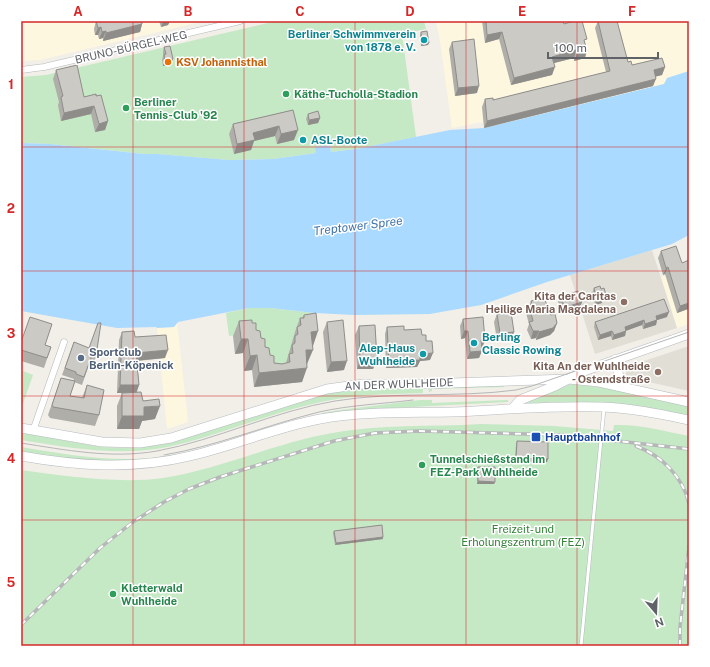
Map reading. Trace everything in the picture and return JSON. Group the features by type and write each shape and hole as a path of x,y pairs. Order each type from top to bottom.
{"main road":[{"path":"512,409 520,400 555,386 584,371 689,334"},
{"path":"616,359 618,368 618,386"},
{"name":"AN DER WUHLHEIDE","path":"21,428 102,442 140,443 185,434 334,387 380,384 569,379 599,382 689,402"},
{"path":"21,456 108,466 151,463 189,456 289,426 334,417 368,413 578,406 630,410 689,420"}],"street":[{"name":"BRUNO-BÜRGEL-WEG","path":"21,70 44,67 240,21"},
{"path":"34,430 64,342"}],"lane":[{"path":"581,646 604,407"}],"shaded area":[{"path":"21,21 204,21 40,60 21,61"},
{"path":"436,21 689,21 689,71 667,78 664,84 512,122 484,128 482,122 452,128"},
{"name":"Kita der Caritas Heilige Maria Magdalena","path":"652,250 677,328 595,354 570,275"},
{"path":"678,272 689,285 689,324 677,328 661,277"},
{"path":"177,322 188,422 167,429 157,328 174,327"},
{"name":"Kita An der Wuhlheide - Ostendstraße","path":"689,346 689,391 626,377 626,367"}],"green space":[{"name":"Käthe-Tucholla-Stadion","path":"276,21 424,21 426,29 402,34 416,137 356,149 331,152 330,145 316,153 273,159 229,160 144,154 50,144 21,143 21,77 46,75"},
{"path":"249,308 270,308 315,313 316,327 296,340 285,376 246,334 229,336 226,313"},
{"path":"21,370 33,375 21,409"},
{"path":"571,384 616,390 689,406 689,417 609,404 577,402 528,403 529,400"},
{"path":"504,386 432,389 432,391 429,392 428,387"},
{"path":"423,387 423,393 366,396 322,402 287,411 196,440 158,449 132,451 100,450 21,440 23,433 101,447 130,448 150,446 177,441 326,393 348,389"},
{"path":"420,400 432,400 432,403 508,400 508,402 374,409 322,415 322,413 340,410"},
{"name":"Freizeit- und Erholungszentrum (FEZ)","path":"481,424 554,426 613,431 614,425 623,425 652,428 689,436 689,646 21,646 21,470 110,480 146,480 206,469 311,437 332,433 369,428"},
{"path":"221,443 190,453 147,461 86,461 21,452 21,447 91,457 134,459 173,455"}],"water":[{"name":"Treptower Spree","path":"689,71 689,235 672,244 547,282 481,305 430,314 354,315 315,313 270,308 249,308 178,322 174,327 117,328 21,311 21,143 50,144 144,154 229,160 273,159 316,153 315,147 330,145 331,152 356,149 450,130 484,128 664,84 667,78"}],"building":[{"path":"96,21 142,21 142,24 106,33 106,31 102,32 101,27 98,28"},
{"path":"486,21 563,21 564,24 574,21 582,21 587,39 584,40 587,51 577,54 576,50 552,57 555,67 514,78 502,32 487,35"},
{"path":"598,21 617,21 628,62 631,61 632,65 662,58 665,67 654,70 656,79 487,121 485,99 493,98 493,100 610,71"},
{"name":"Berliner Schwimmverein von 1878 e. V.","path":"427,31 429,43 422,44 421,32"},
{"path":"474,39 479,86 458,88 452,42"},
{"path":"170,46 173,59 165,61 164,55 166,54 164,47"},
{"path":"77,65 84,97 96,94 96,96 101,95 108,121 99,124 94,106 64,113 61,97 63,96 56,70"},
{"path":"293,110 298,130 281,134 279,126 253,133 255,140 237,144 233,124"},
{"path":"318,111 320,118 309,120 308,114"},
{"path":"676,246 682,263 689,260 689,303 680,306 668,267 666,268 661,251"},
{"path":"600,286 601,289 604,288 606,295 597,300 594,288"},
{"path":"578,291 582,302 566,307 560,297"},
{"path":"541,298 542,301 545,300 551,315 555,314 557,323 553,328 539,332 533,331 529,322 533,321 529,305 532,304 531,301"},
{"path":"664,299 669,312 656,316 657,320 645,324 644,320 625,327 626,331 614,335 612,331 600,335 595,322"},
{"path":"511,312 514,332 500,333 497,314"},
{"path":"316,313 318,331 311,332 313,350 306,350 307,368 259,373 257,355 250,356 248,339 241,339 239,321 252,320 252,323 256,323 256,330 260,331 261,338 265,339 265,347 269,348 270,355 274,356 274,363 282,364 290,362 289,354 293,353 292,345 295,343 295,336 298,334 297,327 301,325 300,318 304,318 304,315"},
{"path":"30,317 52,324 45,345 51,347 47,358 21,350 21,342"},
{"name":"Berling Classic Rowing","path":"483,317 485,340 481,340 482,351 470,352 468,331 464,331 463,319"},
{"path":"343,320 347,361 331,362 327,322"},
{"name":"Sportclub Berlin-Köpenick","path":"98,323 101,323 96,356 92,355 84,377 65,368 74,342 89,348"},
{"path":"375,325 377,359 360,360 359,326"},
{"path":"404,326 404,330 421,329 422,335 426,335 426,341 432,341 433,353 420,354 420,360 389,361 387,327"},
{"path":"134,331 135,337 166,335 168,350 136,353 139,385 120,385 122,332"},
{"path":"61,378 75,381 70,396 84,398 87,385 104,390 99,415 53,407 52,405"},
{"path":"141,392 143,401 159,399 160,406 144,407 144,416 122,416 122,393"},
{"path":"517,441 548,442 548,459 516,458"},
{"path":"478,467 495,467 495,482 478,481"},
{"path":"382,525 383,537 336,543 334,531"}],"tram line":[{"path":"21,443 89,453 123,454 157,451 202,440 290,411 335,401 380,396 471,394 516,390 532,386 689,332"},
{"path":"164,455 223,441 319,412 354,406 413,400"}],"railway":[{"path":"21,625 100,548 133,522 164,502 189,489 220,477 334,441 375,433 420,431 563,435 689,449"},
{"path":"636,446 654,455 670,468 686,493 689,503"},
{"path":"680,646 680,627 689,547"}],"place":[{"name":"Berliner Schwimmverein von 1878 e. V.","path":"424,40"},
{"name":"KSV Johannisthal","path":"168,62"},
{"name":"Käthe-Tucholla-Stadion","path":"286,94"},
{"name":"Berliner Tennis-Club '92","path":"126,108"},
{"name":"ASL-Boote","path":"303,140"},
{"name":"Kita der Caritas Heilige Maria Magdalena","path":"624,302"},
{"name":"Berling Classic Rowing","path":"474,343"},
{"name":"Alep-Haus Wuhlheide","path":"423,354"},
{"name":"Sportclub Berlin-Köpenick","path":"81,358"},
{"name":"Kita An der Wuhlheide - Ostendstraße","path":"658,372"},
{"name":"Hauptbahnhof","path":"536,437"},
{"name":"Tunnelschießstand im FEZ-Park Wuhlheide","path":"422,465"},
{"name":"Kletterwald Wuhlheide","path":"113,594"}]}
